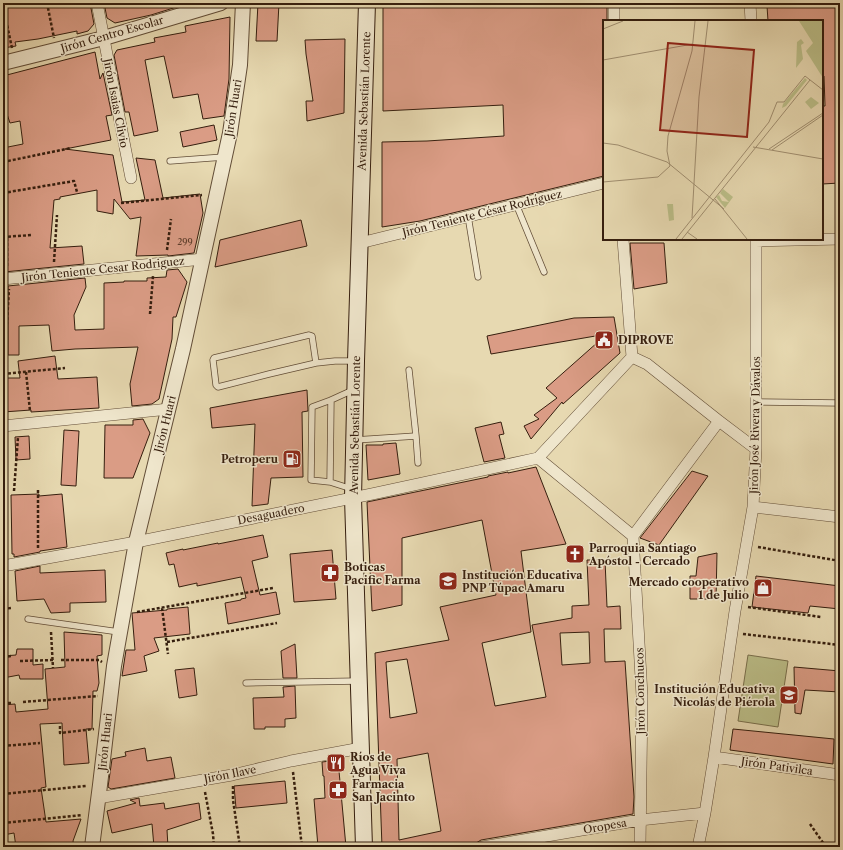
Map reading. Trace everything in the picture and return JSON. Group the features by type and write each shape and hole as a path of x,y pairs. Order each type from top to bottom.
{"main road":[{"name":"Avenida Sebastián Lorente","path":"364,847 354,494 356,362 367,3"}],"street":[{"name":"Jirón Isaias Clivio","path":"97,3 131,178"},
{"name":"Jirón Centro Escolar","path":"8,62 104,38 221,3"},
{"name":"Jirón Huari","path":"92,847 114,666 136,542 183,349 230,133 240,65 243,3"},
{"path":"614,3 614,20"},
{"path":"750,3 751,20"},
{"name":"Jirón Teniente César Rodríguez","path":"360,243 603,183"},
{"path":"823,239 840,239"},
{"path":"623,240 632,357 538,458 633,536 719,421"},
{"name":"Jirón José Rivera y Dávalos","path":"698,847 714,757 752,508 756,449 757,402 756,240"},
{"name":"Jirón Teniente Cesar Rodriguez","path":"6,279 203,259"},
{"path":"632,357 647,364 756,449"},
{"path":"3,426 169,409"},
{"name":"Desaguadero","path":"3,566 136,542 354,494 538,458"},
{"path":"752,508 840,518"},
{"name":"Jirón Conchucos","path":"633,536 642,696 640,847"},
{"name":"Jirón Ilave","path":"99,791 203,780 361,748"},
{"name":"Jirón Pativilca","path":"714,757 840,775"},
{"name":"Oropesa","path":"482,847 640,820 705,812"}],"lane":[{"path":"170,161 225,157"},
{"path":"516,204 544,272"},
{"path":"468,216 478,278"},
{"path":"316,363 312,336 309,335 214,358 213,360 216,385 218,387 316,363 335,361 356,362"},
{"path":"409,370 418,463"},
{"path":"354,494 330,482 311,480 312,407 356,389"},
{"path":"330,400 330,482"},
{"path":"757,402 840,403"},
{"path":"355,440 416,436"},
{"path":"28,619 120,632"},
{"path":"246,683 359,681"}],"path":[{"path":"47,3 57,50"},
{"path":"3,6 8,62"},
{"path":"3,162 71,148"},
{"path":"3,193 74,181 77,192"},
{"path":"121,203 217,194"},
{"path":"53,274 57,215"},
{"path":"166,263 171,219"},
{"path":"5,355 5,237 32,235"},
{"path":"150,314 154,264"},
{"path":"3,374 65,368"},
{"path":"26,372 31,423"},
{"path":"14,490 18,424"},
{"path":"38,490 38,560"},
{"path":"746,546 840,561"},
{"path":"123,615 273,588"},
{"path":"736,605 821,617"},
{"path":"3,609 11,608"},
{"path":"162,608 168,654"},
{"path":"50,622 53,668"},
{"path":"167,642 277,623"},
{"path":"732,633 840,645"},
{"path":"3,657 12,656"},
{"path":"20,661 53,660"},
{"path":"61,660 99,660 114,666"},
{"path":"23,702 110,694"},
{"path":"3,703 13,703"},
{"path":"60,726 60,733 107,728"},
{"path":"3,746 40,743"},
{"path":"291,762 302,847"},
{"path":"232,775 233,800 240,847"},
{"path":"203,780 214,847"},
{"path":"3,794 99,791"},
{"path":"3,822 96,813"},
{"path":"810,824 826,847"}],"green space":[{"path":"748,655 788,661 778,727 738,721"}],"building":[{"path":"3,3 90,3 94,24 88,31 77,34 77,31 15,42 16,46 3,48"},
{"path":"104,3 183,3 183,5 151,15 115,23 107,18"},
{"path":"258,3 279,3 277,41 256,41"},
{"path":"383,3 607,3 607,20 603,20 603,176 420,221 382,227 382,142 427,141 504,136 503,105 383,111"},
{"path":"784,3 840,3 840,183 823,184 823,106 825,106 823,76 823,20 768,20 767,6 784,5"},
{"path":"230,17 229,79 224,116 203,119 198,94 173,98 164,56 145,60 158,131 134,136 129,112 125,112 114,55 117,50 155,42 154,38 186,32 185,26"},
{"path":"345,39 344,113 307,121 306,101 313,101 305,40"},
{"path":"95,52 100,79 103,73 112,115 106,116 111,140 65,149 113,155 122,202 145,200 136,158 155,160 163,198 200,194 203,213 194,253 168,256 136,256 141,217 130,219 114,199 113,214 97,211 97,190 60,197 60,199 54,200 50,248 82,246 84,264 4,272 6,236 3,236 3,148 23,144 20,121 10,123 3,102 3,76"},
{"path":"214,125 217,140 183,147 180,132"},
{"path":"301,220 307,246 215,267 220,240"},
{"path":"630,243 664,243 667,283 634,289"},
{"path":"178,269 187,282 176,317 173,317 172,339 159,399 152,404 132,406 130,384 138,347 52,351 49,325 19,326 19,355 8,355 8,286 85,278 86,287 74,315 75,330 104,329 104,283 147,281 147,278 166,277 167,270"},
{"path":"614,317 620,353 563,404 562,402 531,439 524,426 539,419 534,415 557,398 546,388 607,334 491,354 487,336 574,318"},
{"path":"55,356 58,379 97,377 99,408 3,412 3,378 20,378 18,361"},
{"path":"307,390 308,411 302,412 303,477 271,478 268,504 252,506 255,424 212,428 210,408"},
{"path":"143,419 150,433 133,478 104,478 105,425 133,425 133,420"},
{"path":"501,422 504,434 499,435 505,458 484,462 475,428"},
{"path":"64,430 79,431 76,486 61,485"},
{"path":"29,436 30,459 16,460 15,437"},
{"path":"396,443 400,474 368,480 366,445"},
{"path":"536,467 566,544 521,551 531,632 482,643 495,706 546,697 532,625 572,618 572,606 589,605 587,560 605,560 607,607 620,606 621,629 604,629 605,662 625,661 634,797 633,814 481,840 476,843 453,847 382,847 375,653 449,640 440,607 496,595 482,520 402,538 402,605 372,611 367,502","holes":["589,632 590,663 562,665 560,633","407,659 417,713 390,718 386,662","428,753 441,831 399,840 397,759"]},
{"path":"692,471 708,476 659,545 640,538"},
{"path":"39,494 39,496 62,494 67,547 14,557 14,554 12,554 11,495"},
{"path":"263,535 268,557 252,561 260,595 276,592 280,614 228,624 225,603 246,598 241,577 197,586 197,583 179,587 174,564 169,565 166,553"},
{"path":"332,550 336,599 294,602 290,554"},
{"path":"717,553 716,599 690,599 690,576 696,576 698,557"},
{"path":"40,566 40,573 105,570 106,602 70,603 70,612 51,613 44,599 17,601 15,571"},
{"path":"756,576 840,586 840,609 810,606 808,613 752,607"},
{"path":"188,607 190,634 154,638 159,651 144,656 147,671 122,676 126,650 135,650 132,613"},
{"path":"64,632 102,635 102,655 97,656 99,683 97,691 93,691 92,729 86,729 89,763 64,765 62,723 40,724 46,787 41,788 46,822 81,819 73,841 74,847 16,847 14,833 3,835 3,705 15,704 16,712 48,709 45,669 65,667"},
{"path":"295,644 297,678 283,678 281,651"},
{"path":"17,649 33,649 33,665 43,664 43,679 20,679 19,675 3,678 3,656 16,655"},
{"path":"794,667 840,671 840,692 805,690 801,714 795,713"},
{"path":"194,668 197,695 179,698 175,670"},
{"path":"295,686 296,718 285,719 285,727 265,727 265,729 254,729 253,698 284,697 283,687"},
{"path":"733,729 834,739 833,764 730,750"},
{"path":"145,748 147,761 171,757 175,778 111,789 108,787 112,759 126,756 125,752"},
{"path":"338,760 346,847 318,847 314,799 325,798 322,762"},
{"path":"285,781 287,803 236,808 234,786"},
{"path":"139,798 140,806 164,803 165,809 199,803 201,819 167,830 168,847 154,847 152,824 112,833 107,811 136,803 130,800"}],"place":[{"name":"DIPROVE","path":"604,340"},
{"name":"Petroperu","path":"292,459"},
{"name":"Parroquia Santiago Apóstol - Cercado","path":"575,554"},
{"name":"Boticas Pacific Farma","path":"330,573"},
{"name":"Institución Educativa PNP Túpac Amaru","path":"448,581"},
{"name":"Mercado cooperativo 1 de Julio","path":"763,588"},
{"name":"Institución Educativa Nicolás de Piérola","path":"789,695"},
{"name":"Ríos de Agua Viva","path":"336,763"},
{"name":"Farmacia San Jacinto","path":"338,790"}]}
